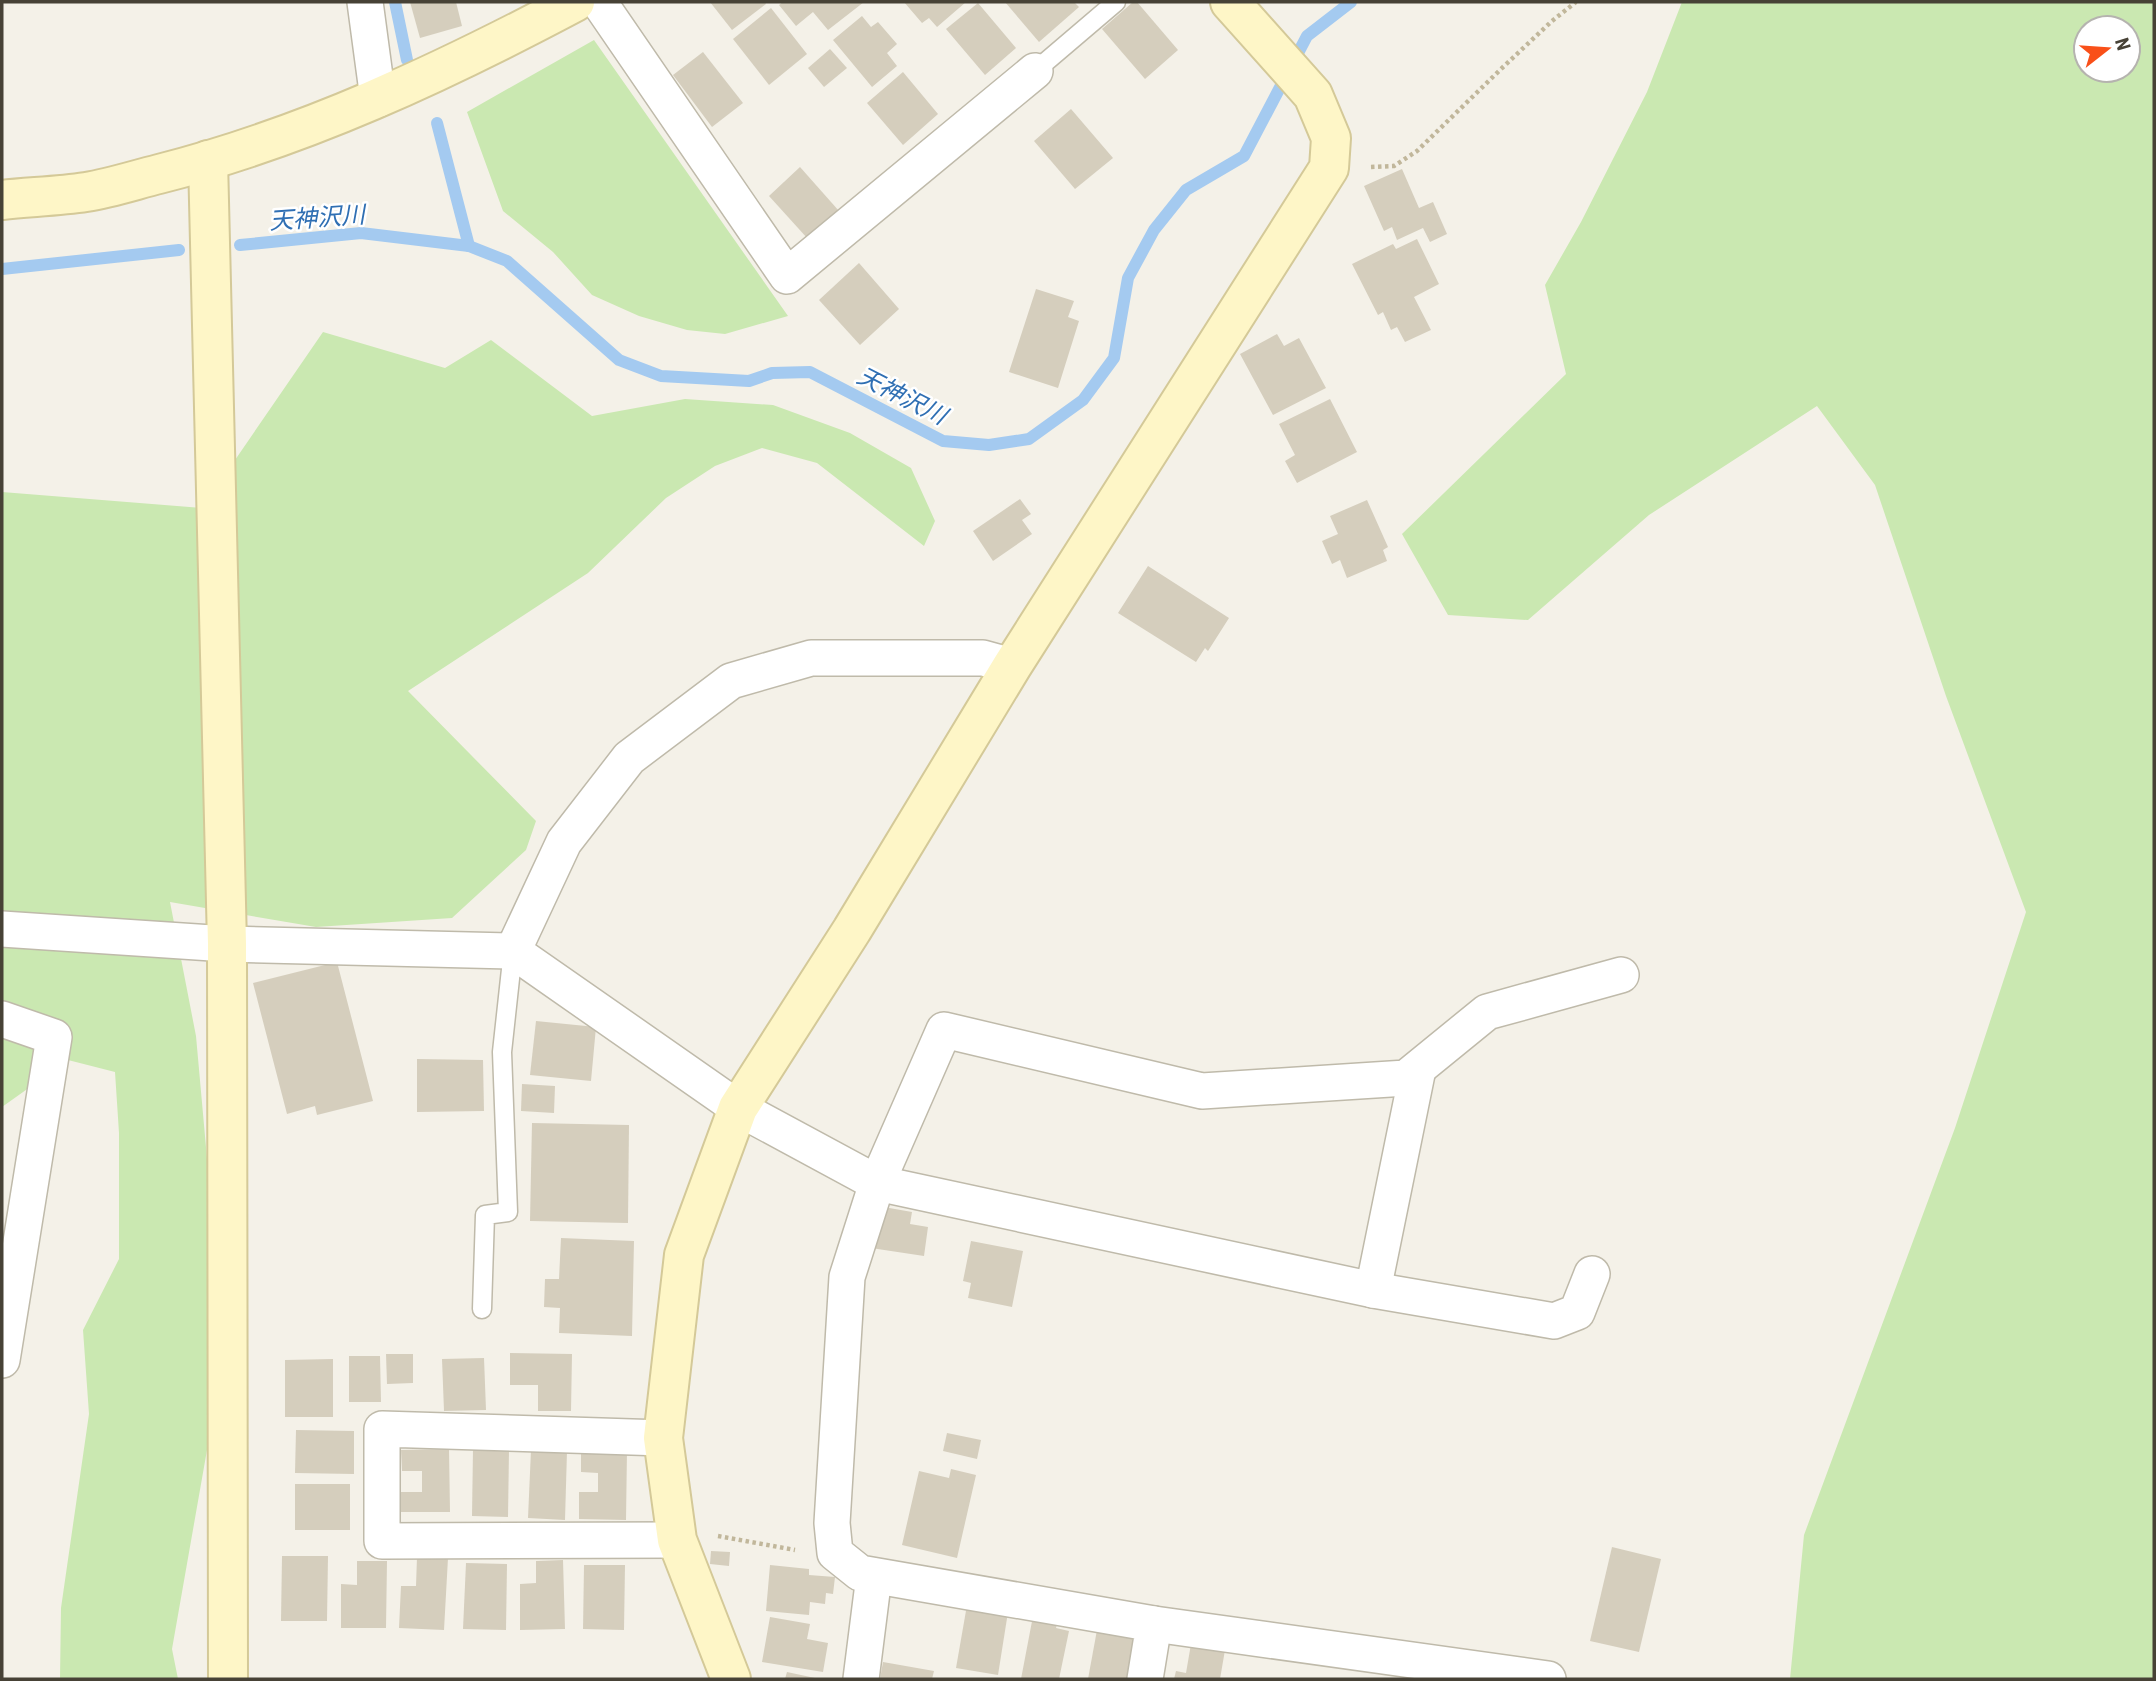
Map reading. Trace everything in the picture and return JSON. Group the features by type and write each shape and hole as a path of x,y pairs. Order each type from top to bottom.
{"street":[{"path":"365,2 378,99"},
{"path":"2,200 87,192 208,160 378,99 483,51 575,2"},
{"path":"599,2 787,276 1035,71"},
{"path":"731,1679 677,1541 663,1438 684,1255 738,1108 852,930 1012,666 1329,168 1331,138 1312,95 1230,2"},
{"path":"208,160 227,944 228,1679"},
{"path":"513,951 564,842 629,758 731,681 811,659 982,659 1012,666"},
{"path":"2,929 227,944 513,951 738,1108 877,1183 1373,1290 1554,1321 1577,1312 1592,1274"},
{"path":"1548,1679 1154,1624 860,1573 835,1553 832,1523 847,1278 877,1183 944,1030 1202,1090 1406,1078 1487,1012 1621,975"},
{"path":"2,1019 54,1037 6,1311 2,1360"},
{"path":"1373,1290 1418,1069"},
{"path":"663,1438 382,1429 382,1541 677,1541"},
{"path":"861,1679 874,1576"},
{"path":"1146,1679 1154,1624"}],"lane":[{"path":"1035,71 1116,2"},
{"path":"482,1309 485,1215 508,1212 502,1052 513,951"}],"path":[{"path":"1329,168 1394,166 1417,151 1552,21 1576,2"},
{"path":"677,1541 698,1532 817,1554 835,1553"}],"green space":[{"path":"1682,2 2154,2 2154,1679 1790,1679 1804,1535 1955,1128 2026,912 1946,696 1875,485 1817,406 1649,515 1528,620 1448,615 1402,534 1566,374 1545,285 1581,222 1647,92"},
{"path":"594,40 788,316 725,334 687,330 639,316 592,295 553,252 503,211 467,112"},
{"path":"323,332 445,368 491,340 592,416 685,399 773,405 850,433 911,468 935,521 924,546 817,463 762,448 715,466 666,498 588,573 408,691 536,821 526,850 452,918 316,927 170,902 196,1036 213,1225 207,1450 172,1649 178,1679 60,1679 61,1608 89,1414 83,1330 119,1259 119,1133 115,1072 68,1060 2,1107 2,492 202,508"}],"building":[{"path":"410,2 456,2 462,26 420,38"},
{"path":"710,2 765,2 766,4 732,30"},
{"path":"783,2 864,2 828,30 813,12 796,26 779,5"},
{"path":"904,2 966,2 937,27 929,18 922,23"},
{"path":"1005,2 1074,2 1079,7 1039,42"},
{"path":"1133,2 1137,2 1178,50 1145,79 1102,29"},
{"path":"978,3 1016,48 985,75 946,29"},
{"path":"771,8 807,54 769,85 733,39"},
{"path":"862,16 871,27 878,22 897,44 887,53 897,66 872,87 833,40"},
{"path":"830,49 847,68 824,87 808,68"},
{"path":"703,52 743,103 712,127 673,75"},
{"path":"903,72 938,114 903,145 867,103"},
{"path":"1071,109 1113,158 1075,189 1034,141"},
{"path":"800,167 839,211 808,239 769,196"},
{"path":"1402,169 1419,208 1433,202 1447,234 1430,242 1423,228 1397,240 1392,227 1384,231 1364,186"},
{"path":"1417,239 1439,284 1414,297 1431,330 1405,342 1397,327 1391,330 1383,312 1378,315 1352,264 1393,244 1396,249"},
{"path":"859,263 899,309 860,345 819,300"},
{"path":"1036,289 1074,301 1068,317 1079,321 1058,388 1009,372"},
{"path":"1277,334 1284,346 1299,338 1326,388 1273,415 1240,354"},
{"path":"1330,399 1357,452 1297,483 1285,461 1295,455 1279,424"},
{"path":"1020,499 1031,514 1022,520 1032,534 993,561 973,531"},
{"path":"1367,500 1388,547 1383,550 1387,561 1347,578 1340,560 1332,564 1322,541 1338,534 1330,516"},
{"path":"1148,566 1229,618 1208,651 1205,648 1196,662 1118,613"},
{"path":"337,962 373,1101 317,1115 315,1106 287,1114 253,983"},
{"path":"536,1021 596,1027 591,1081 530,1075"},
{"path":"417,1059 483,1060 484,1111 417,1112"},
{"path":"522,1084 555,1086 554,1113 521,1111"},
{"path":"532,1123 629,1125 628,1223 530,1221"},
{"path":"878,1206 912,1212 910,1224 928,1227 924,1256 871,1248"},
{"path":"561,1238 634,1241 632,1336 559,1333 560,1308 544,1307 545,1279 559,1279"},
{"path":"971,1241 1023,1251 1012,1307 968,1298 971,1283 963,1281"},
{"path":"510,1353 572,1354 571,1411 538,1411 538,1385 510,1385"},
{"path":"386,1354 413,1354 413,1383 387,1384"},
{"path":"349,1356 380,1356 381,1402 349,1402"},
{"path":"484,1358 486,1410 444,1411 442,1359"},
{"path":"333,1359 333,1417 285,1417 285,1360"},
{"path":"296,1430 354,1431 354,1474 295,1473"},
{"path":"947,1433 981,1440 977,1459 943,1451"},
{"path":"449,1449 450,1512 400,1512 400,1492 422,1492 422,1471 402,1471 401,1450"},
{"path":"473,1449 509,1450 508,1517 472,1516"},
{"path":"531,1450 567,1451 565,1520 528,1518"},
{"path":"581,1450 627,1450 626,1520 579,1519 579,1492 598,1492 598,1473 581,1472"},
{"path":"951,1469 976,1475 957,1558 902,1545 919,1471 949,1478"},
{"path":"295,1484 350,1484 350,1530 295,1530"},
{"path":"1612,1547 1661,1559 1639,1652 1590,1641"},
{"path":"711,1551 730,1552 729,1566 710,1564"},
{"path":"282,1556 328,1556 327,1621 281,1621"},
{"path":"417,1557 448,1558 444,1630 399,1628 401,1586 416,1586"},
{"path":"563,1560 565,1629 520,1630 520,1584 536,1583 536,1561"},
{"path":"357,1561 387,1561 386,1628 341,1628 341,1584 357,1585"},
{"path":"466,1563 507,1564 506,1630 463,1629"},
{"path":"584,1565 625,1565 624,1630 583,1629"},
{"path":"770,1565 809,1569 809,1575 835,1577 833,1594 826,1593 825,1604 810,1602 809,1615 766,1611"},
{"path":"967,1605 1008,1612 998,1675 956,1668"},
{"path":"1033,1616 1058,1621 1056,1628 1069,1631 1059,1679 1021,1679"},
{"path":"770,1617 810,1624 807,1639 828,1643 823,1672 762,1662"},
{"path":"1097,1630 1136,1637 1128,1679 1088,1679"},
{"path":"1191,1644 1225,1650 1220,1679 1174,1679 1176,1671 1186,1673"},
{"path":"883,1662 934,1671 932,1679 880,1679"},
{"path":"787,1672 815,1678 815,1679 785,1679"}],"waterway":[{"path":"395,2 407,60"},
{"name":"天神沢川","path":"240,245 361,233 469,246 507,261 619,360 661,376 749,381 772,373 810,372 943,441 989,445 1029,439 1083,400 1114,358 1128,278 1154,230 1186,190 1244,156 1307,36 1351,2"},
{"path":"437,123 469,246"},
{"name":"天神沢川","path":"2,269 179,250"}]}
